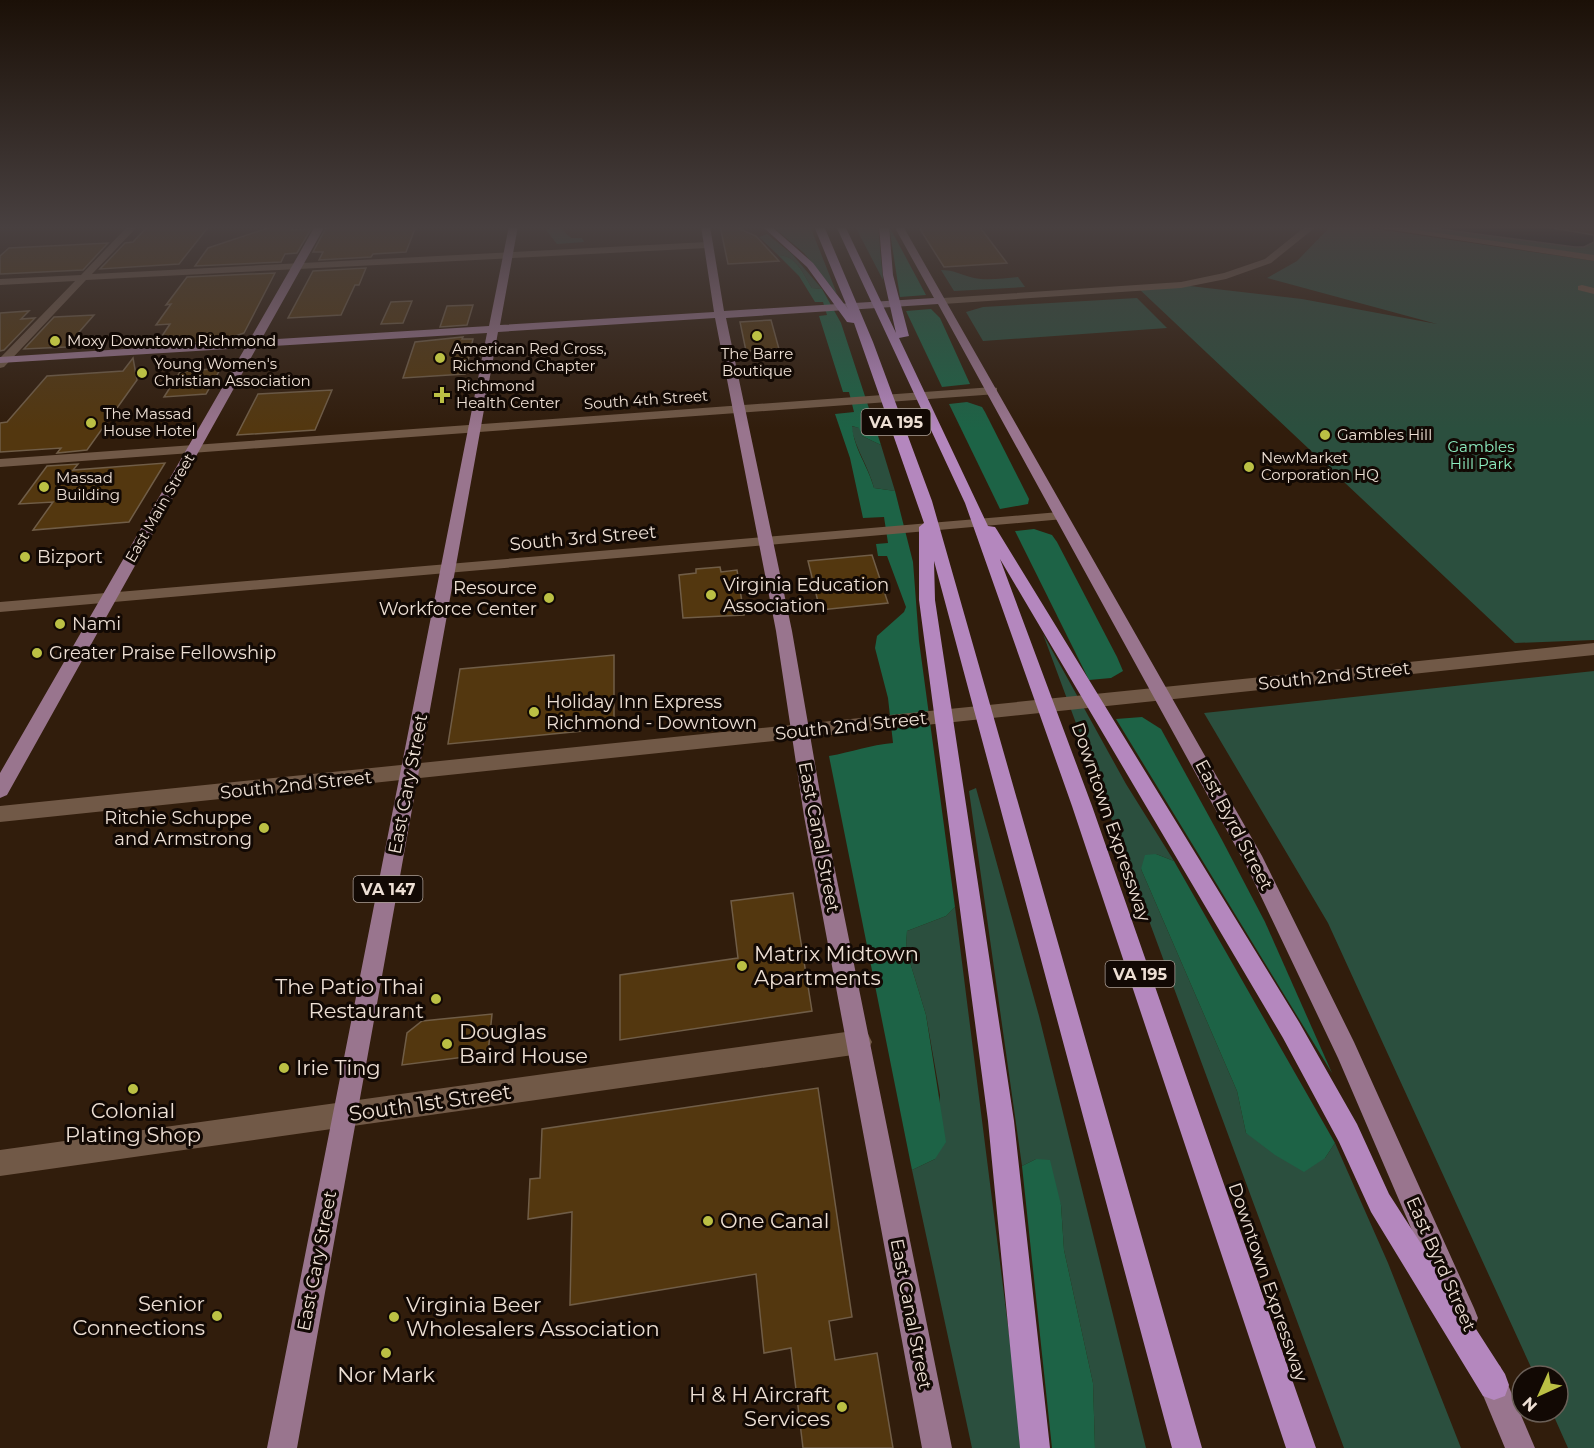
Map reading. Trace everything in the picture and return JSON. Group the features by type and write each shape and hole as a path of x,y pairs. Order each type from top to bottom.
{"highway":[{"path":"831,294 867,342"},
{"name":"VA 195","path":"847,294 925,501 1187,1448"},
{"name":"Downtown Expressway","path":"872,294 972,503 1086,816 1301,1448"},
{"path":"892,294 896,316 904,338 900,351"},
{"path":"925,501 927,600 1001,1121 1035,1448"},
{"path":"972,503 1291,1030 1347,1133 1380,1203 1494,1385"}],"main road":[{"name":"East Main Street","path":"0,790 282,294"},
{"name":"East Cary Street","path":"282,1448 501,294"},
{"name":"East Canal Street","path":"716,294 784,632 814,816 860,1042 937,1448"},
{"name":"East Byrd Street","path":"939,294 1059,516 1162,694 1286,923 1388,1143 1520,1448"},
{"path":"2,361 944,302"}],"street":[{"path":"2,361 66,294"},
{"path":"944,302 1061,294"},
{"name":"South 4th Street","path":"0,463 993,391"},
{"name":"South 3rd Street","path":"0,607 1059,516"},
{"name":"South 2nd Street","path":"0,814 1594,649"},
{"name":"South 1st Street","path":"0,1163 860,1042"}],"green space":[{"path":"810,294 825,294 841,323 881,445 862,436 859,428 852,426 855,442 874,488 895,491 913,562 919,641 955,907 946,916 907,931 906,949 926,1015 946,1142 935,1159 912,1170 829,756 893,743 888,698 875,648 877,636 904,612 906,607 887,556 878,556 876,544 888,543 884,517 863,518 850,458 835,414 854,412 849,392 843,392 819,316 827,315 823,302 815,302"},
{"path":"899,294 926,295 900,297"},
{"name":"Gambles Hill Park","path":"1144,294 1255,294 1302,299 1437,324 1325,294 1594,294 1594,640 1515,643"},
{"path":"1137,298 1167,328 983,341 966,312 983,307"},
{"path":"931,309 940,318 970,384 942,387 906,311"},
{"path":"967,402 982,407 985,412 1029,499 1028,504 1000,509 949,404"},
{"path":"851,426 860,428 862,436 881,445 895,491 874,488"},
{"path":"1034,529 1052,535 1057,542 1117,657 1123,671 1111,678 1089,680 1015,531"},
{"path":"1043,634 1126,784 1174,861 1156,854 1141,869 1237,1091 1246,1133 1325,1158 1335,1143 1388,1263 1461,1448 1344,1448"},
{"path":"1594,671 1594,1448 1568,1448 1557,1424 1570,1424 1570,1364 1530,1364 1328,923 1204,713"},
{"path":"1142,717 1161,729 1222,840 1265,922 1332,1073 1116,719"},
{"path":"976,788 1039,1016 1146,1448 1095,1448 1093,1383 1064,1250 1061,1205 1036,1159 1022,1166 969,791"},
{"path":"1156,854 1174,861 1335,1143 1325,1158 1304,1172 1275,1155 1246,1133 1237,1091 1141,869 1145,855"},
{"path":"955,907 1018,1405 1020,1448 972,1448 912,1170 935,1159 940,1095 926,1015 906,949 907,931 946,916"},
{"path":"1036,1159 1050,1160 1061,1205 1064,1250 1093,1383 1095,1448 1052,1448 1022,1166"}],"building":[{"path":"175,294 264,294 244,333 221,341 156,345 170,324 156,325 171,304 166,305"},
{"path":"301,294 351,294 341,315 288,318"},
{"path":"412,301 403,323 381,324 391,302"},
{"path":"473,305 467,325 440,327 447,306"},
{"path":"29,311 21,319 35,318 4,350 0,351 0,313"},
{"path":"94,315 66,347 24,349 54,317"},
{"path":"771,320 779,349 746,351 740,322"},
{"name":"American Red Cross, Richmond Chapter","path":"463,337 462,339 473,339 465,374 403,378 415,342"},
{"path":"133,358 137,380 87,450 57,453 61,448 0,452 0,423 7,422 47,376 123,371"},
{"path":"221,368 206,394 164,397 180,372"},
{"path":"332,390 315,430 237,435 258,394"},
{"path":"165,463 129,522 33,530 53,502 19,504 47,466 78,464 73,470"},
{"path":"872,555 888,603 820,610 808,561"},
{"name":"Virginia Education Association","path":"720,567 721,572 737,570 744,615 683,618 679,575 696,573 696,569"},
{"name":"Holiday Inn Express Richmond - Downtown","path":"614,655 614,728 448,744 460,669"},
{"name":"Matrix Midtown Apartments","path":"793,893 812,1011 620,1040 620,975 738,958 731,901"},
{"name":"Douglas Baird House","path":"492,1014 488,1054 402,1065 407,1033 422,1021"},
{"name":"One Canal","path":"818,1088 852,1317 829,1321 835,1360 877,1353 893,1448 803,1448 791,1348 764,1353 756,1274 570,1305 572,1212 528,1219 530,1179 540,1178 542,1129"}],"place":[{"name":"The Barre Boutique","path":"757,336"},
{"name":"Moxy Downtown Richmond","path":"55,341"},
{"name":"American Red Cross, Richmond Chapter","path":"440,358"},
{"name":"Young Women's Christian Association","path":"142,373"},
{"name":"Richmond Health Center","path":"442,395"},
{"name":"The Massad House Hotel","path":"91,423"},
{"name":"Gambles Hill","path":"1325,435"},
{"name":"NewMarket Corporation HQ","path":"1249,467"},
{"name":"Massad Building","path":"44,487"},
{"name":"Bizport","path":"25,557"},
{"name":"Virginia Education Association","path":"711,595"},
{"name":"Resource Workforce Center","path":"549,598"},
{"name":"Nami","path":"60,624"},
{"name":"Greater Praise Fellowship","path":"37,653"},
{"name":"Holiday Inn Express Richmond - Downtown","path":"534,712"},
{"name":"Ritchie Schuppe and Armstrong","path":"264,828"},
{"name":"Matrix Midtown Apartments","path":"742,966"},
{"name":"The Patio Thai Restaurant","path":"436,999"},
{"name":"Douglas Baird House","path":"447,1044"},
{"name":"Irie Ting","path":"284,1068"},
{"name":"Colonial Plating Shop","path":"133,1089"},
{"name":"One Canal","path":"708,1221"},
{"name":"Senior Connections","path":"217,1316"},
{"name":"Virginia Beer Wholesalers Association","path":"394,1317"},
{"name":"Nor Mark","path":"386,1353"},
{"name":"H & H Aircraft Services","path":"842,1407"}]}
